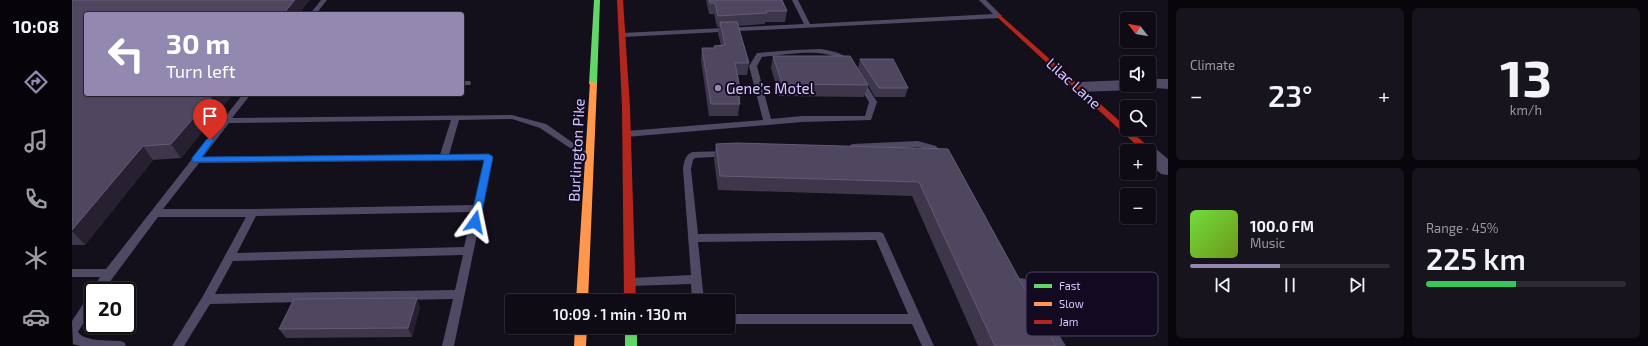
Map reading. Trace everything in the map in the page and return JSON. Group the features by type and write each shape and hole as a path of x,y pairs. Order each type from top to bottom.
{"main road":[{"name":"Burlington Pike","path":"582,294 597,0"},
{"path":"620,0 626,134 630,294"},
{"name":"Lilac Lane","path":"999,16 1141,144"},
{"path":"580,346 581,334"},
{"path":"631,334 631,346"}],"street":[{"path":"1156,84 1168,84"},
{"path":"1079,87 1120,85"},
{"name":"Lilac Lane","path":"1156,158 1168,169"}],"lane":[{"path":"315,12 324,0"},
{"path":"587,0 597,11"},
{"path":"795,0 808,26"},
{"path":"982,0 999,16"},
{"path":"622,35 999,16"},
{"path":"626,134 768,122 868,118 873,102 846,59 825,51 760,55 753,66 768,122"},
{"path":"103,282 154,213 245,96"},
{"path":"225,121 455,119 512,117 543,126 590,157"},
{"path":"444,158 455,119"},
{"path":"841,148 918,144 933,148 950,167"},
{"path":"697,294 687,169 689,159 693,155 732,153"},
{"path":"195,160 489,157 448,346"},
{"path":"154,213 253,213 478,208"},
{"path":"178,346 208,299 253,213"},
{"path":"693,238 879,236 928,346"},
{"path":"230,257 468,251"},
{"path":"1015,272 1026,290"},
{"path":"72,273 109,273"},
{"path":"630,282 696,279"},
{"path":"208,299 459,294"},
{"path":"84,313 72,332 77,340 92,344 120,346"},
{"path":"735,318 916,318"},
{"path":"1054,336 1060,346"}],"building":[{"path":"295,0 285,12 84,12 84,96 212,96 171,144 143,146 72,230 72,1"},
{"path":"709,0 782,0 787,11 766,11 767,13 718,16 715,3 710,3"},
{"path":"720,22 737,22 749,63 735,63 741,94 738,94 740,104 711,104 702,48 715,48 714,46 725,45"},
{"path":"773,56 850,56 868,85 782,84"},
{"path":"860,59 893,59 908,88 879,88"},
{"path":"737,143 948,149 1026,291 1026,336 1051,336 1056,346 995,346 919,182 720,176 716,144"},
{"path":"417,298 408,328 279,329 294,299"}],"traffic: fast":[{"path":"593,84 597,0"},
{"path":"631,334 631,346"}],"traffic: slow":[{"path":"582,294 593,84"},
{"path":"580,346 581,334"}],"traffic: jam":[{"path":"620,0 626,107 630,294"},
{"path":"999,16 1140,144"}],"place":[{"name":"Gene's Motel","path":"718,88"}],"route":[{"path":"210,140 195,160 489,157 475,222"}]}
